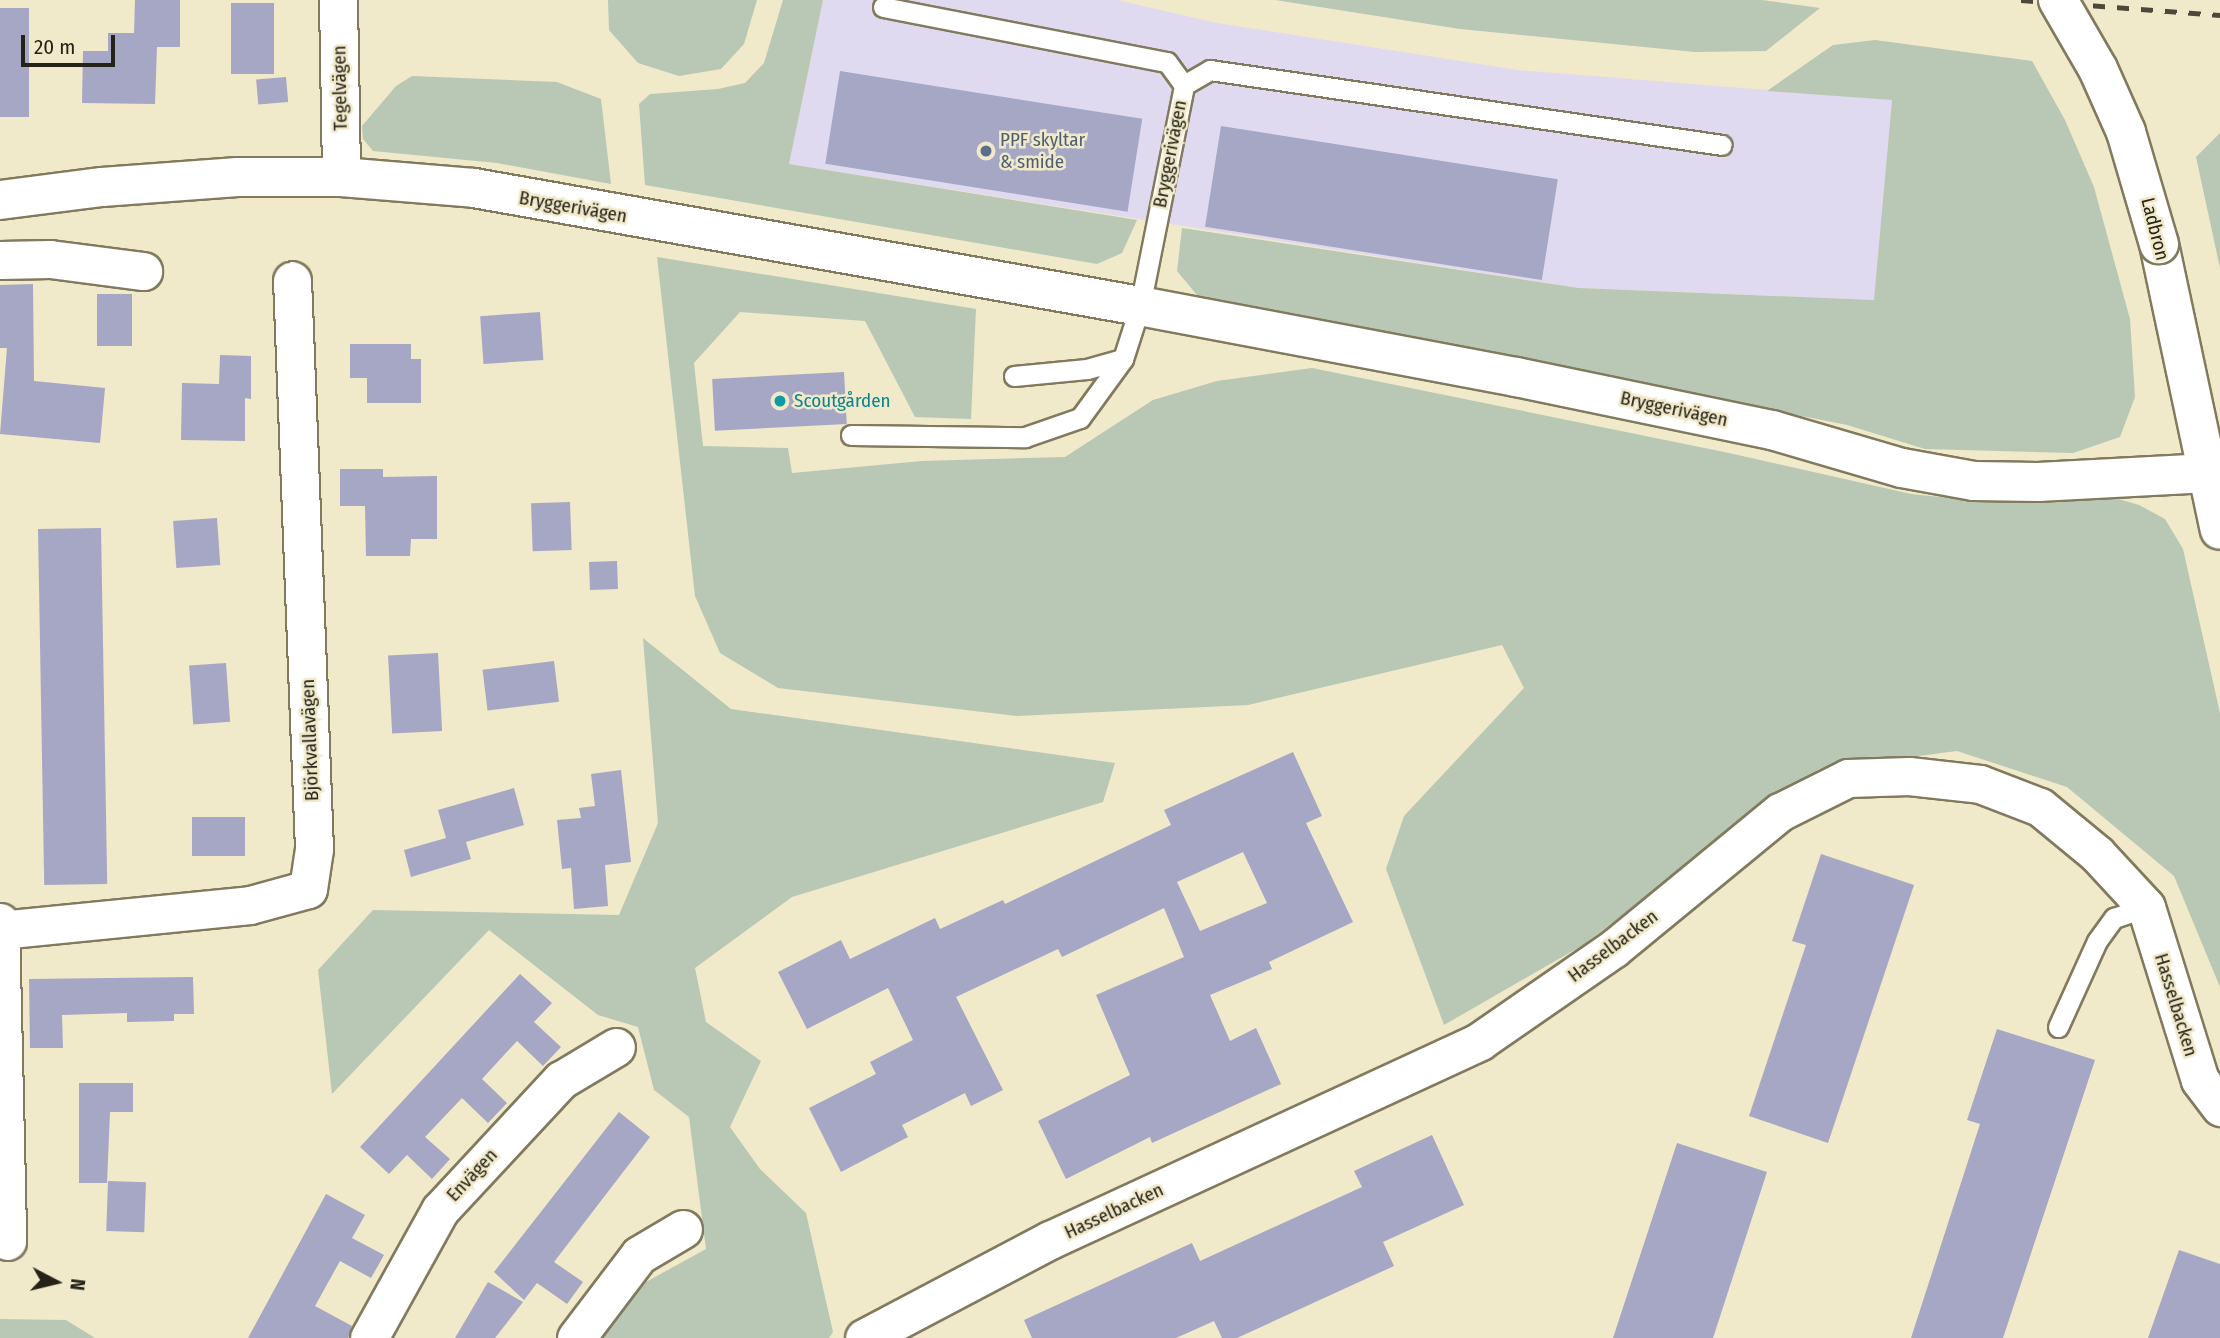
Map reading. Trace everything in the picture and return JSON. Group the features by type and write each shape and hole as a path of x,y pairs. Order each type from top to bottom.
{"street":[{"name":"Tegelvägen","path":"338,0 341,177"},
{"name":"Ladbron","path":"2058,0 2098,69 2126,132 2159,244 2220,530"},
{"name":"Bryggerivägen","path":"0,200 102,187 238,177 341,177 474,188 1140,306 1682,410 1772,430 1902,468 1974,481 2038,482 2208,473"},
{"path":"0,260 50,259 143,271"},
{"name":"Björkvallavägen","path":"0,930 250,905 308,888 314,836 292,280"},
{"name":"Hasselbacken","path":"864,1338 1050,1240 1480,1041 1613,949 1780,812 1847,778 1909,776 1980,784 2040,807 2097,855 2146,907 2200,1080 2220,1107"},
{"path":"0,922 7,1241"},
{"name":"Envägen","path":"369,1338 440,1210 561,1080 616,1046"},
{"path":"576,1338 639,1255 683,1229"}],"lane":[{"path":"883,7 1167,62 1184,85 1210,70 1722,145"},
{"name":"Bryggerivägen","path":"1140,306 1184,85"},
{"path":"851,435 1025,437 1080,418 1123,359 1140,306"},
{"path":"1014,376 1087,369 1123,359"},
{"path":"2058,1027 2097,941 2115,918 2146,907"}],"shaded area":[{"path":"823,0 1117,0 1217,23 1518,70 1892,100 1875,300 1579,288 789,164"}],"green space":[{"path":"608,0 757,0 744,44 721,69 679,76 638,63 609,30"},
{"path":"783,0 823,0 789,164 1137,220 1122,253 1097,264 645,185 639,104 650,94 718,89 745,83 764,63"},
{"path":"1275,0 1762,0 1820,8 1766,51 1695,52 1460,29"},
{"path":"1875,40 2032,61 2065,120 2094,187 2130,319 2135,397 2120,437 2073,453 1925,449 1847,425 1197,295 1177,271 1182,228 1579,288 1874,300 1892,100 1767,91 1833,45"},
{"path":"412,76 557,82 601,99 611,184 497,163 373,151 363,139 362,126 396,86"},
{"path":"2220,133 2220,268 2196,157"},
{"path":"657,257 976,309 971,419 915,417 865,321 740,312 694,363 703,446 788,448 792,473 922,461 1065,457 1153,400 1217,381 1312,368 1729,453 1911,494 1989,502 2052,503 2108,496 2139,505 2165,519 2183,549 2220,713 2220,987 2174,876 2067,787 1957,751 1819,769 1583,945 1444,1025 1386,869 1404,816 1524,688 1502,645 1248,705 1017,716 778,688 720,653 695,596"},
{"path":"643,638 731,709 1115,763 1103,802 792,897 695,968 706,1022 761,1061 730,1127 760,1169 806,1213 833,1332 829,1338 602,1338 646,1282 706,1249 689,1117 654,1090 638,1027 598,1015 489,930 332,1094 318,970 373,910 619,915 658,823"},
{"path":"0,1319 66,1320 95,1338 0,1338"}],"building":[{"path":"135,0 180,0 180,47 157,47 155,104 82,103 83,51 108,51 108,33 134,33"},
{"path":"231,3 274,3 274,74 231,74"},
{"path":"0,8 29,8 29,117 0,117"},
{"path":"840,71 1142,119 1128,212 825,164"},
{"path":"286,77 288,102 258,105 256,80"},
{"path":"1221,126 1558,179 1542,280 1205,227"},
{"path":"33,284 34,381 105,388 100,443 0,434 7,348 0,348 0,285"},
{"path":"97,294 132,294 132,346 97,346"},
{"path":"540,312 543,360 483,364 480,316"},
{"path":"350,344 411,344 411,359 421,359 421,403 367,403 367,378 350,378"},
{"path":"220,355 251,356 251,399 245,398 245,441 181,440 182,383 219,384"},
{"name":"Scoutgården","path":"844,372 847,424 715,431 712,379"},
{"path":"340,469 383,469 383,477 437,476 437,539 411,539 410,556 366,556 365,506 340,506"},
{"path":"570,502 572,550 533,551 531,503"},
{"path":"217,518 220,565 176,568 173,521"},
{"path":"101,528 107,884 44,885 38,529"},
{"path":"617,561 618,589 590,590 589,562"},
{"path":"438,653 442,731 392,734 388,656"},
{"path":"554,661 559,702 488,710 483,670"},
{"path":"226,663 230,722 193,724 189,666"},
{"path":"1293,752 1322,816 1306,823 1353,922 1269,962 1272,969 1210,995 1230,1041 1256,1028 1281,1084 1152,1143 1150,1137 1066,1179 1038,1121 1130,1075 1096,995 1184,957 1164,908 1062,957 1058,949 956,997 1003,1090 971,1106 965,1093 902,1125 908,1137 841,1172 809,1108 876,1074 870,1062 913,1040 888,988 807,1029 778,972 841,940 850,959 935,918 940,929 1003,900 1005,904 1171,825 1164,810","holes":["1243,852 1267,903 1200,931 1177,882"]},
{"path":"621,770 631,862 605,865 608,906 574,909 571,868 562,869 557,820 581,818 579,808 595,806 591,774"},
{"path":"514,788 524,825 466,842 471,859 411,877 404,850 446,838 438,810"},
{"path":"192,817 245,817 245,856 192,856"},
{"path":"1821,854 1914,885 1828,1143 1749,1116 1806,945 1792,941"},
{"path":"520,974 552,1003 534,1022 561,1047 543,1066 517,1041 482,1079 507,1103 488,1123 462,1098 425,1137 450,1159 432,1179 407,1155 389,1174 360,1147"},
{"path":"193,977 194,1014 174,1014 174,1021 127,1022 127,1013 62,1015 63,1048 30,1048 29,979"},
{"path":"1997,1029 2095,1060 2003,1338 1911,1338 1980,1124 1967,1120"},
{"path":"79,1083 133,1083 133,1112 110,1112 107,1183 79,1183"},
{"path":"619,1112 650,1137 554,1262 583,1282 567,1304 537,1283 524,1300 494,1272"},
{"path":"1432,1135 1464,1205 1383,1242 1394,1266 1237,1338 1222,1338 1214,1321 1176,1338 1032,1338 1024,1320 1192,1243 1200,1261 1362,1187 1354,1171"},
{"path":"1677,1143 1767,1172 1713,1338 1613,1338"},
{"path":"108,1181 146,1182 144,1232 106,1231"},
{"path":"326,1194 365,1215 352,1238 384,1255 371,1278 340,1261 315,1306 352,1326 348,1338 248,1338"},
{"path":"2179,1250 2220,1264 2220,1338 2148,1338"},
{"path":"488,1282 523,1302 495,1338 455,1338"}],"railway":[{"path":"2021,0 2220,15"}],"place":[{"name":"PPF skyltar & smide","path":"986,151"},
{"name":"Scoutgården","path":"780,401"}]}
